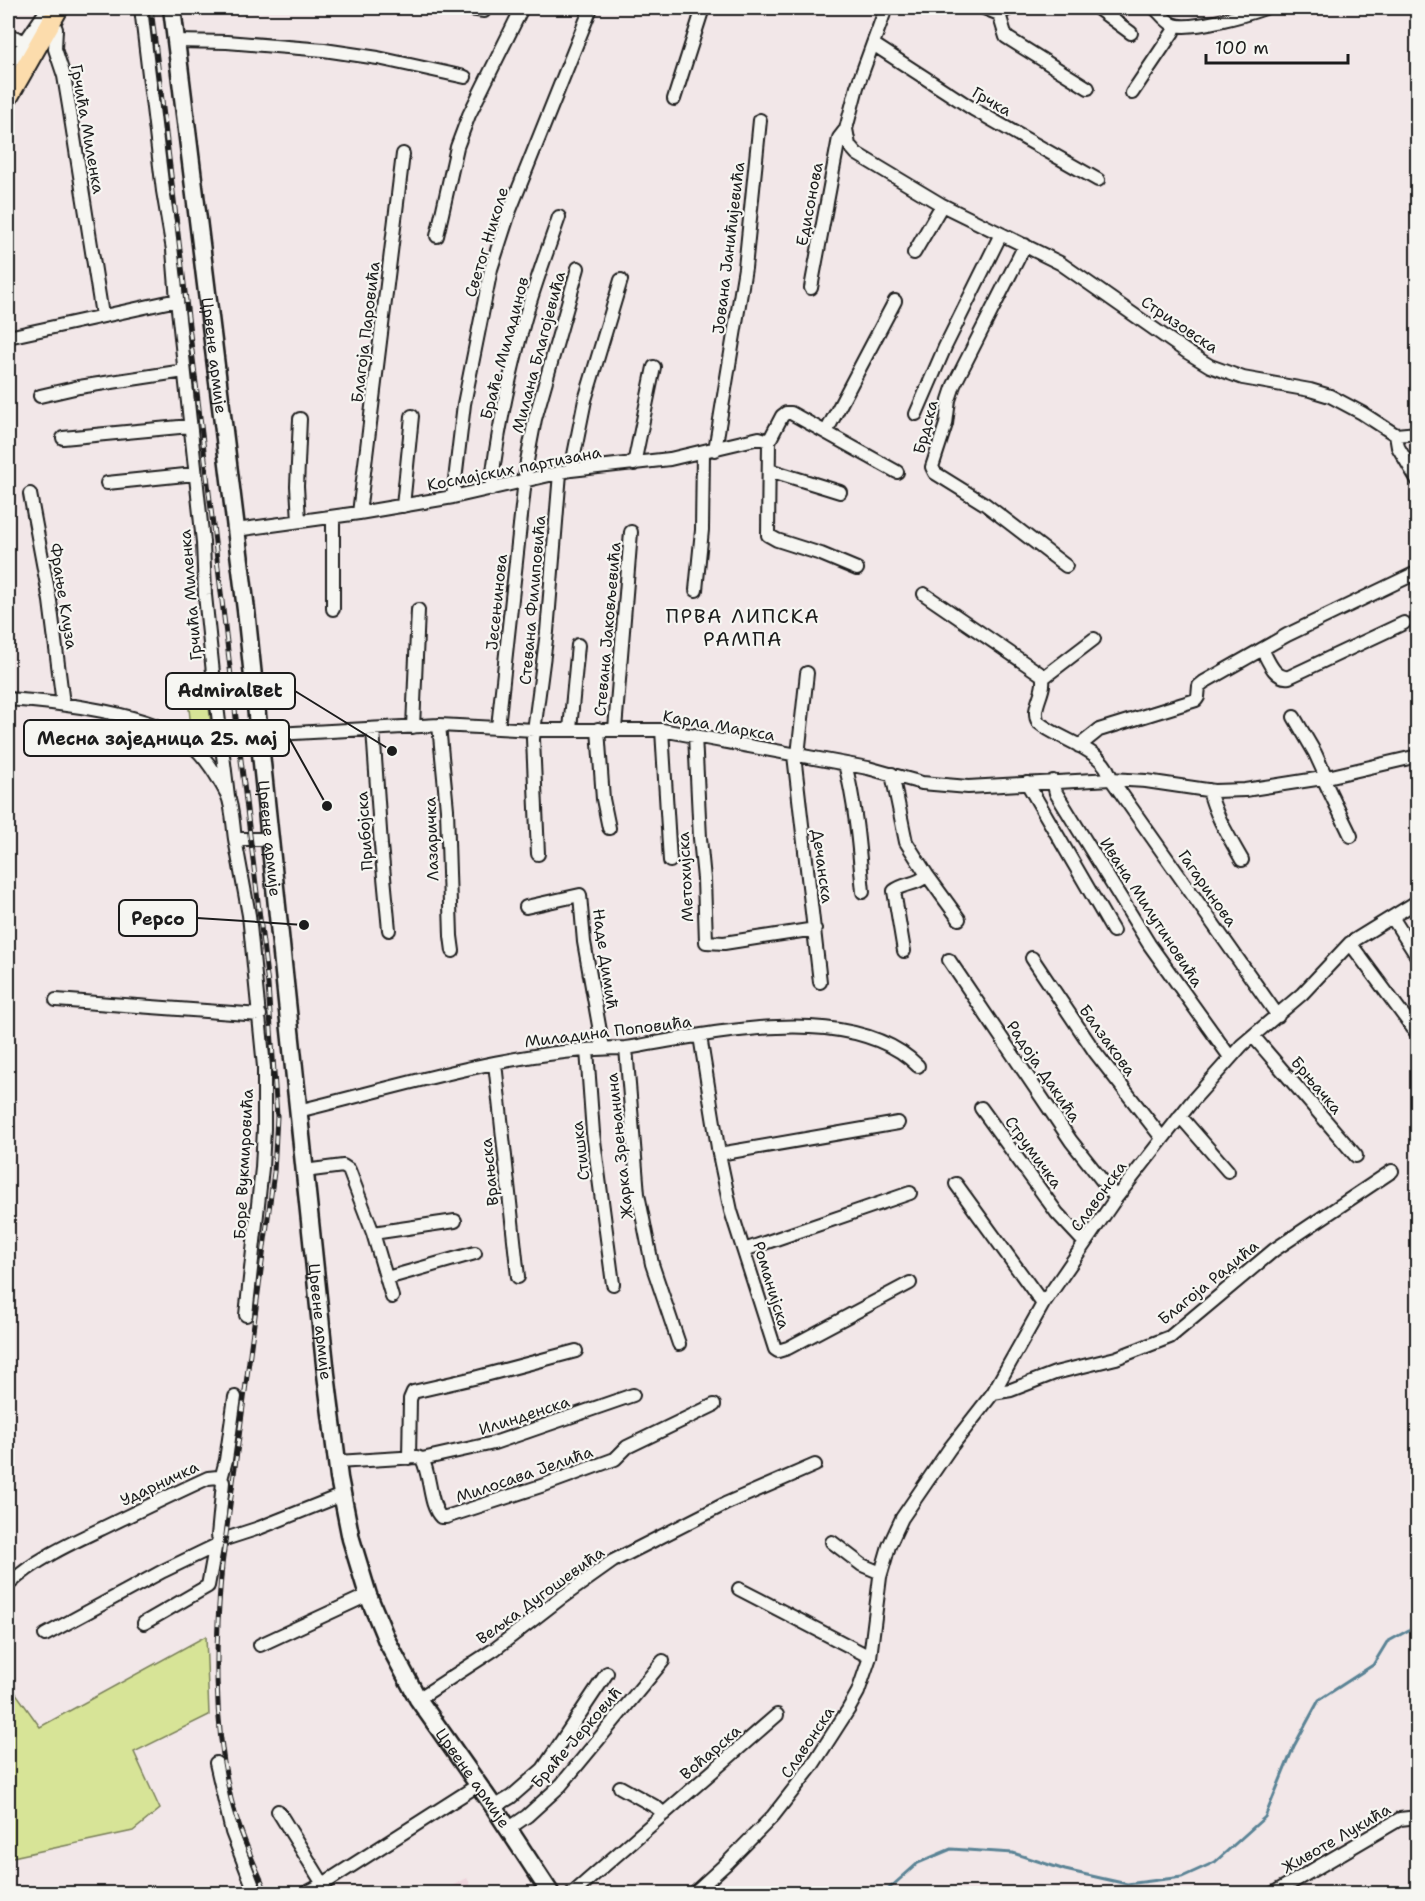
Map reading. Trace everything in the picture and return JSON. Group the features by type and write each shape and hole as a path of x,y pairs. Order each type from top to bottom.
{"main road":[{"name":"Црвене армије","path":"172,8 236,530 304,1171 342,1496 351,1539 368,1595 387,1641 418,1699 551,1893"},
{"path":"8,98 53,12"}],"street":[{"name":"Грчића Миленка","path":"141,8 163,191 173,250 212,662 228,796"},
{"path":"464,8 484,11"},
{"path":"437,236 457,147 469,115 522,8"},
{"name":"Светог Николе","path":"453,497 464,404 491,269 510,210 591,8"},
{"path":"674,99 703,8"},
{"path":"846,129 857,87 886,8"},
{"path":"984,8 1004,11 1006,37 1088,88"},
{"path":"1097,8 1131,33"},
{"path":"1155,8 1175,26 1224,20 1265,8"},
{"name":"Грчића Миленка","path":"53,12 56,49 68,96 102,315"},
{"path":"8,67 24,41 53,12"},
{"path":"1132,93 1175,26"},
{"path":"8,37 24,41"},
{"path":"176,41 227,42 324,50 378,58 465,77"},
{"name":"Грчка","path":"873,44 973,109 1098,180"},
{"name":"Јована Јанићијевића","path":"709,451 746,268 745,257 760,120"},
{"name":"Стризовска","path":"846,129 849,145 857,154 942,205 1060,263 1210,366 1243,378 1310,390 1330,396 1396,435"},
{"name":"Едисонова","path":"811,288 838,138 846,129"},
{"name":"Благоја Паровића","path":"359,513 404,154"},
{"path":"914,253 942,205"},
{"name":"Браће Миладинов","path":"491,489 511,373 525,319 559,217"},
{"path":"916,414 945,347 1001,234"},
{"name":"Брдска","path":"1024,245 954,385 946,424 932,467 935,473 985,504 1066,566"},
{"name":"Милана Благојевића","path":"525,481 535,419 578,268"},
{"name":"Стевана Филиповића","path":"538,854 533,739 565,471 621,280"},
{"path":"8,337 177,300"},
{"path":"826,432 895,301"},
{"path":"634,464 654,367"},
{"path":"40,396 79,387 184,371"},
{"path":"857,569 821,554 770,538 768,535 770,441 782,416 791,413 897,472"},
{"name":"Космајских партизана","path":"403,506 412,416"},
{"path":"299,521 297,486 300,419"},
{"path":"63,438 190,426"},
{"path":"1418,433 1396,435 1398,447 1418,482"},
{"name":"Космајских партизана","path":"236,530 403,506 491,489 565,471 634,464 709,451 759,438 770,441"},
{"path":"696,590 709,451"},
{"path":"769,470 840,492"},
{"path":"107,483 195,474"},
{"name":"Јесењинова","path":"498,727 525,481"},
{"name":"Фрање Клуза","path":"30,494 50,601 63,704"},
{"path":"333,517 333,609"},
{"name":"Стевана Јаковљевића","path":"615,729 632,532"},
{"path":"1079,746 1099,730 1198,699 1200,685 1262,649 1343,607 1418,572"},
{"path":"924,594 1044,678 1094,639"},
{"path":"413,727 418,610"},
{"path":"1262,649 1276,673 1280,677 1289,677 1404,622"},
{"path":"570,729 578,645"},
{"name":"Карла Маркса","path":"796,755 807,673"},
{"name":"Гагаринова","path":"1044,678 1036,719 1042,726 1079,746 1106,765 1111,779 1278,1016"},
{"path":"8,699 63,704 143,721 176,734 198,751 228,796 235,840 269,839"},
{"path":"1294,717 1315,753 1351,836"},
{"name":"Карла Маркса","path":"258,735 439,725 535,730 662,730 845,764 922,783 968,787 1111,779 1146,781 1209,790 1245,790 1324,778 1418,756"},
{"name":"Лазаричка","path":"439,725 447,809 453,951"},
{"name":"Прибојска","path":"373,729 389,930"},
{"path":"598,729 603,799 609,828"},
{"path":"662,730 670,861"},
{"name":"Метохијска","path":"695,735 706,942 724,943 815,929"},
{"name":"Дечанска","path":"796,755 801,828 820,982"},
{"path":"845,764 858,833 862,892"},
{"path":"892,774 906,842 959,919"},
{"name":"Ивана Милутиновића","path":"1053,781 1056,793 1149,944 1230,1056"},
{"path":"1027,783 1113,931"},
{"path":"1209,790 1221,823 1242,860"},
{"name":"Боре Вукмировића","path":"235,840 249,915 264,1067 264,1129 255,1247 246,1315"},
{"path":"904,951 894,891 898,887 922,880 927,875"},
{"name":"Наде Димић","path":"526,907 580,896 584,942 603,1048"},
{"name":"Славонска","path":"693,1893 755,1835 791,1794 812,1766 853,1701 870,1657 881,1573 889,1546 902,1518 950,1448 993,1393 1043,1304 1116,1198 1230,1056 1302,994 1350,943 1418,901"},
{"path":"1392,917 1418,958"},
{"path":"1350,943 1418,1035"},
{"name":"Балзакова","path":"1032,958 1089,1044 1162,1138"},
{"name":"Радоја Дакића","path":"949,960 1065,1131 1116,1198"},
{"path":"56,1000 260,1015"},
{"name":"Миладина Поповића","path":"298,1111 495,1063 552,1053 626,1048 700,1036 797,1026 854,1033 901,1052 918,1066"},
{"name":"Романијска","path":"700,1036 719,1154 731,1211 775,1349 778,1351 788,1348 910,1283"},
{"name":"Брњачка","path":"1253,1036 1356,1156"},
{"name":"Жарка Зрењанина","path":"626,1048 642,1214 652,1264 679,1344"},
{"name":"Стишка","path":"587,1050 593,1133 614,1284"},
{"name":"Врањска","path":"495,1063 518,1277"},
{"name":"Струмичка","path":"981,1108 1057,1213 1084,1242"},
{"path":"1180,1116 1228,1171"},
{"path":"719,1154 898,1123"},
{"path":"304,1171 346,1167 373,1233 392,1297"},
{"name":"Благоја Радића","path":"993,1393 1011,1390 1055,1373 1116,1358 1170,1337 1274,1250 1392,1171"},
{"path":"956,1184 1043,1304"},
{"path":"744,1250 910,1193"},
{"path":"373,1233 455,1221"},
{"path":"387,1278 475,1253"},
{"path":"409,1458 410,1399 413,1392 576,1351"},
{"name":"Илинденска","path":"422,1459 494,1443 633,1395"},
{"path":"220,1479 226,1460 235,1397"},
{"name":"Милосава Јелића","path":"422,1459 426,1467 435,1510 441,1517 446,1517 554,1482 615,1459 627,1447 714,1405"},
{"path":"337,1462 422,1459"},
{"name":"Вељка Дугошевића","path":"418,1699 495,1649 613,1561 725,1504 815,1465"},
{"name":"Ударничка","path":"8,1585 16,1577 83,1538 215,1476 223,1485 218,1542"},
{"path":"45,1635 218,1542 342,1496"},
{"path":"144,1623 208,1586 218,1542"},
{"path":"832,1542 862,1565 881,1573"},
{"path":"739,1588 870,1657"},
{"path":"260,1645 368,1595"},
{"name":"Браће Јерковић","path":"508,1829 527,1816 561,1785 663,1661"},
{"path":"494,1807 511,1797 543,1769 607,1673"},
{"name":"Воћарска","path":"572,1893 777,1715"},
{"path":"216,1763 232,1832 256,1893"},
{"path":"304,1893 323,1884 478,1785"},
{"path":"620,1787 664,1814"},
{"path":"278,1811 323,1884"},
{"name":"Животе Лукића","path":"1272,1893 1400,1819 1418,1817"}],"shaded area":[{"path":"467,1878 475,1893 438,1893"}],"green space":[{"path":"207,687 211,726 191,728 187,689"},
{"path":"206,1636 209,1715 134,1752 160,1809 133,1831 8,1858 8,1682 40,1727"}],"waterway":[{"path":"883,1894 918,1863 951,1849 1013,1853 1065,1870 1127,1884 1182,1877 1215,1862 1265,1817 1294,1746 1319,1700 1373,1665 1387,1642 1418,1625"}],"railway":[{"path":"151,8 268,985 277,1116 274,1172 222,1565 217,1653 218,1711 231,1799 242,1835 267,1894"}],"place":[{"name":"AdmiralBet","path":"392,751"},
{"name":"Месна заједница 25. мај","path":"327,806"},
{"name":"Pepco","path":"304,925"}],"district":[{"name":"ПРВА ЛИПСКА РАМПА","path":"743,628"}]}
